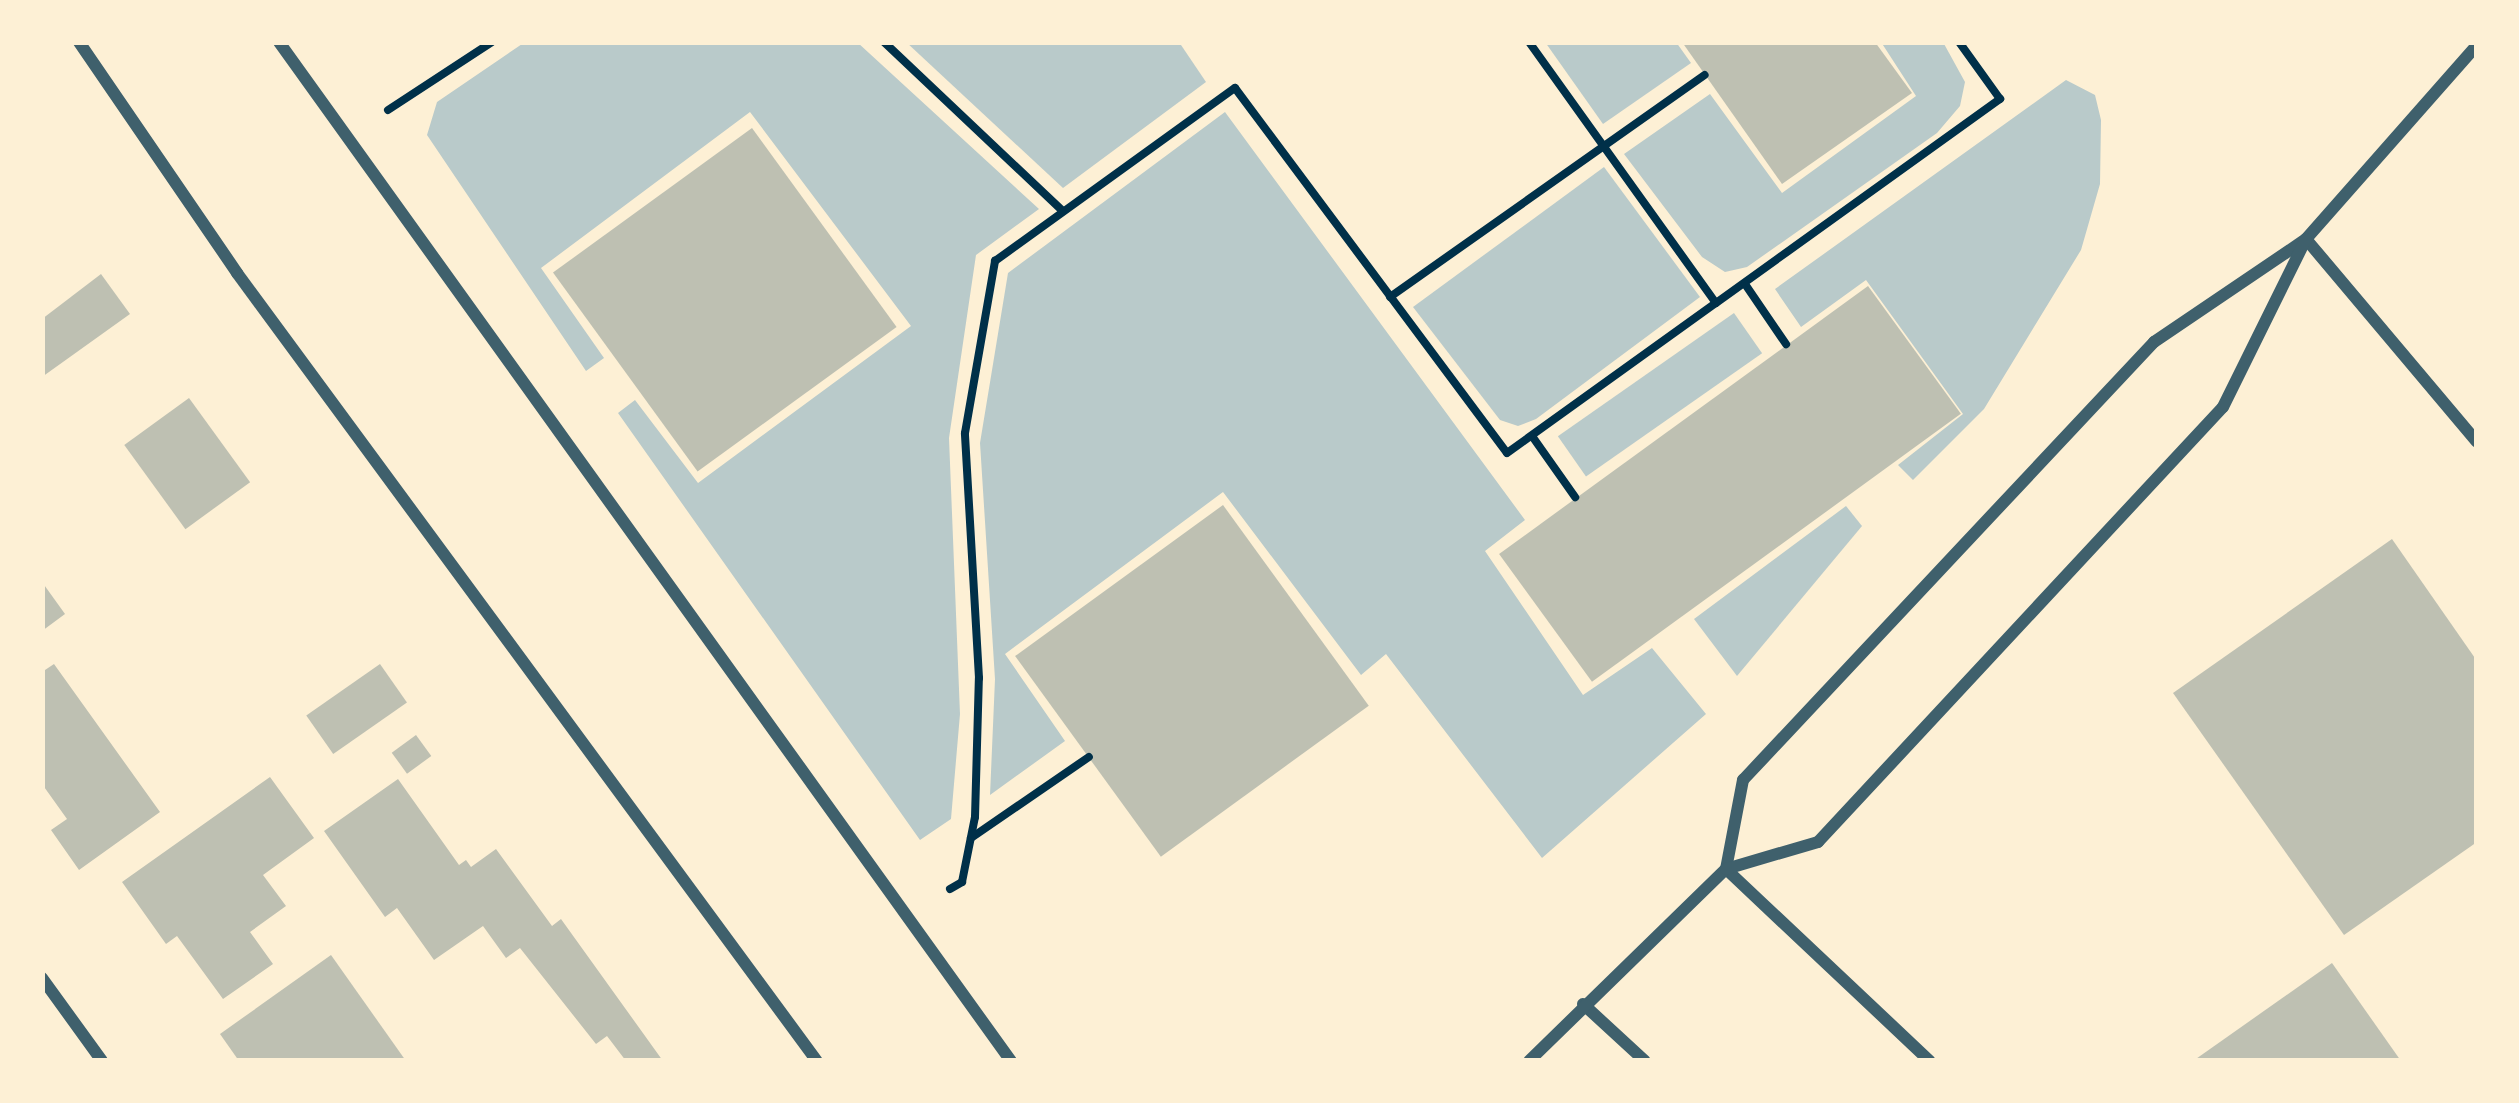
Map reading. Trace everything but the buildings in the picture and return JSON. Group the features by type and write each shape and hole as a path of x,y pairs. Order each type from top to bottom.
{"street":[{"path":"79,42 237,273 817,1061"},
{"path":"279,42 1011,1061"},
{"path":"1726,869 1743,780 2154,342 2306,239 2477,45"},
{"path":"2306,239 2477,442"},
{"path":"1529,1061 1582,1004 1726,869 1818,842 2223,406 2306,239"},
{"path":"1726,869 1930,1061"},
{"path":"42,978 101,1061"},
{"path":"1582,1004 1645,1061"}],"path":[{"path":"349,140 492,42"},
{"path":"884,42 1063,211"},
{"path":"1529,42 1716,303"},
{"path":"907,917 962,882 970,839 979,678 965,433 995,261 1235,88 1507,453 2000,99 1959,42"},
{"path":"1390,297 1705,75"},
{"path":"1745,284 1786,344"},
{"path":"1532,436 1575,496"},
{"path":"970,839 1089,757"}],"shaded area":[{"path":"525,42 857,42 1039,209 976,255 949,438 960,714 951,819 920,840 618,413 635,400 698,483 911,326 750,112 541,268 604,358 586,371 427,135 437,102"},
{"path":"906,42 1179,42 1206,82 1063,188"},
{"path":"1545,42 1676,42 1691,63 1603,124"},
{"path":"1881,42 1943,42 1965,82 1960,106 1937,133 1747,267 1725,272 1702,257 1624,154 1710,94 1782,193 1916,96"},
{"path":"2066,80 2095,95 2101,120 2100,184 2081,250 1984,409 1913,480 1898,465 1963,414 1866,280 1801,327 1775,289"},
{"path":"1225,112 1525,520 1485,551 1583,695 1652,648 1706,714 1542,858 1386,654 1361,675 1223,492 1005,654 1065,741 990,795 995,679 980,443 1008,273"},
{"path":"1604,167 1700,297 1536,419 1518,426 1500,420 1413,307"},
{"path":"1734,313 1762,353 1586,476 1558,436"},
{"path":"1846,506 1862,526 1737,676 1694,619"}]}
